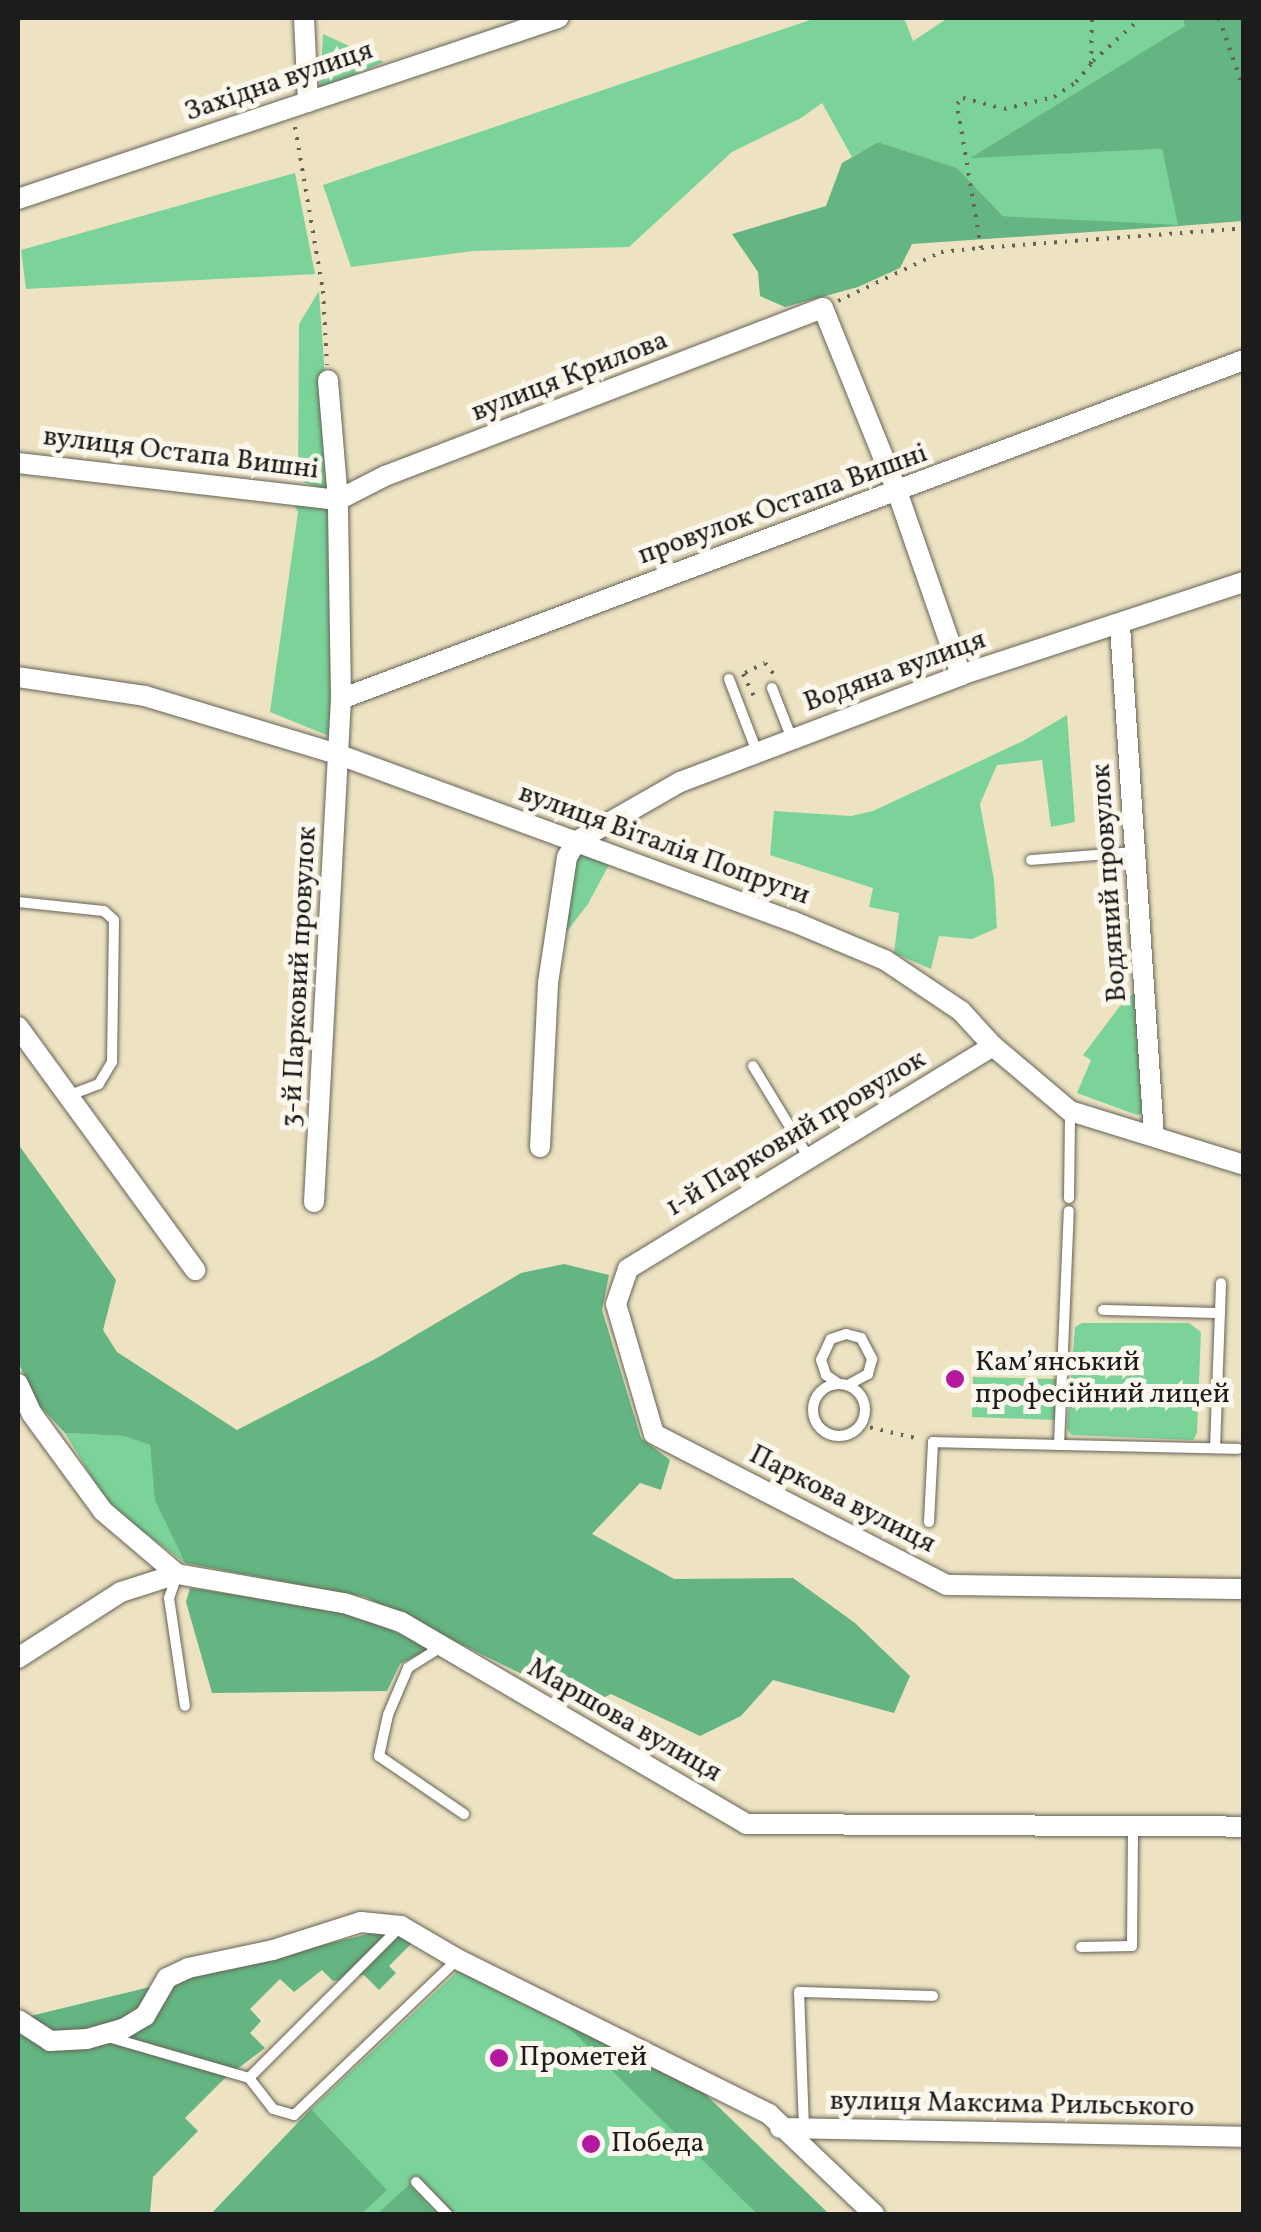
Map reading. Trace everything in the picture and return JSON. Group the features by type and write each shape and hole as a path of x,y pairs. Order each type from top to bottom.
{"street":[{"path":"300,104 304,18"},
{"name":"Західна вулиця","path":"18,199 558,18"},
{"path":"823,308 898,494 961,675"},
{"name":"вулиця Крилова","path":"338,500 385,476 823,308"},
{"name":"провулок Остапа Вишні","path":"341,699 474,646 898,494 1244,360"},
{"name":"3-й Парковий провулок","path":"314,1202 341,699 338,500 328,380"},
{"name":"вулиця Остапа Вишні","path":"18,462 338,500"},
{"name":"Водяна вулиця","path":"577,841 680,782 961,675 1120,626 1244,582"},
{"name":"Водяний провулок","path":"1120,626 1154,1136"},
{"name":"вулиця Віталія Попруги","path":"18,677 145,696 340,756 577,841 885,960 961,1011 993,1046 1070,1111 1244,1165"},
{"path":"540,1147 548,984 566,857 577,841"},
{"path":"18,1028 195,1270"},
{"name":"1-й Парковий провулок","path":"628,1269 993,1046"},
{"name":"Паркова вулиця","path":"628,1269 616,1304 654,1434 946,1586 1244,1589"},
{"path":"18,1384 32,1414 104,1511 177,1574"},
{"name":"Маршова вулиця","path":"18,1658 122,1592 177,1574 344,1603 401,1622 746,1824 1244,1827"},
{"path":"18,2020 50,2041 102,2035 145,2016 167,1978 338,1927 361,1922 401,1926 457,1959 769,2114 874,2214"},
{"name":"вулиця Максима Рильського","path":"780,2128 1244,2137"}],"lane":[{"path":"729,678 758,752"},
{"path":"768,690 792,740"},
{"path":"1031,860 1136,852"},
{"path":"18,902 104,911 114,920 112,1062 98,1084 67,1096"},
{"path":"753,1066 810,1158"},
{"path":"1059,1445 1070,1111"},
{"path":"1215,1448 1221,1283"},
{"path":"1102,1310 1220,1313"},
{"path":"843,1385 818,1395 815,1418 825,1431 840,1436 860,1424 864,1402 843,1385 826,1375 822,1352 831,1339 854,1335 871,1351 871,1367 862,1380 843,1385"},
{"path":"929,1522 933,1442 1238,1449"},
{"path":"177,1574 169,1598 185,1706"},
{"path":"442,1647 408,1668 388,1715 378,1756 464,1814"},
{"path":"1081,1947 1132,1946 1133,1827"},
{"path":"249,2078 401,1926"},
{"path":"102,2035 249,2078 273,2109 294,2115 457,1959"},
{"path":"804,2129 799,1992 933,1996"},
{"path":"416,2182 447,2214"}],"path":[{"path":"1091,64 1092,18"},
{"path":"981,248 957,104 963,98 1004,109 1054,98 1076,82 1115,37 1141,18"},
{"path":"1219,18 1244,90"},
{"path":"300,104 307,191 322,291 328,380"},
{"path":"823,308 941,252 1244,228"},
{"path":"760,656 764,663"},
{"path":"738,702 768,690 754,670"},
{"path":"860,1424 933,1442"}],"green space":[{"path":"816,18 904,18 913,41 948,18 1183,18 1186,26 972,157 1162,149 1179,226 1003,216 957,168 878,142 852,157 822,103 801,118 732,152 629,247 473,251 351,267 323,185"},
{"path":"1183,18 1243,18 1243,221 912,244 900,268 858,287 785,307 760,296 758,272 732,234 826,206 842,163 878,142 957,168 1003,216 1178,225 1162,149 970,158 1185,26"},
{"path":"323,34 384,62 320,89"},
{"path":"295,173 315,274 26,289 21,250"},
{"path":"319,291 333,493 298,480 299,324"},
{"path":"291,498 334,503 336,730 329,736 270,712 298,512"},
{"path":"1067,715 1075,822 1051,827 1042,760 997,765 980,804 994,880 997,928 972,939 939,936 931,969 894,953 899,913 869,907 873,888 770,855 774,811 851,816 873,811 1023,741"},
{"path":"579,846 612,859 588,904 558,943"},
{"path":"1140,988 1147,1112 1137,1115 1077,1093 1091,1060 1083,1055 1123,1002"},
{"path":"18,1144 116,1280 103,1330 117,1352 237,1430 377,1358 521,1273 564,1264 609,1275 602,1310 641,1438 670,1460 661,1490 640,1483 592,1534 674,1579 793,1578 855,1623 910,1676 894,1713 773,1680 741,1716 700,1736 611,1694 587,1706 365,1597 185,1563 155,1500 150,1445 123,1436 65,1433 38,1404 18,1362"},
{"path":"1082,1323 1189,1323 1201,1332 1197,1433 1193,1440 1071,1435 1067,1428 1075,1327"},
{"path":"973,1377 1056,1379 1055,1420 972,1417"},
{"path":"65,1433 123,1436 150,1445 156,1500 185,1563 109,1506"},
{"path":"190,1588 353,1613 431,1648 400,1664 387,1691 212,1693 186,1602"},
{"path":"401,1926 415,1940 389,1966 396,1973 379,1990 364,1975 333,1981 322,1970 294,1992 280,1979 250,2009 261,2021 250,2033 265,2048 224,2079 185,2118 198,2131 153,2177 150,2214 18,2214 18,2019"},
{"name":"Прометей","path":"459,1970 705,2094 829,2214 211,2214 311,2109"},
{"path":"563,2022 705,2094 829,2214 757,2214"},
{"path":"311,2109 387,2190 361,2214 211,2214"},
{"path":"409,2185 435,2214 377,2214"}],"place":[{"name":"Кам’янський професійний лицей","path":"955,1379"},
{"name":"Прометей","path":"499,2058"},
{"name":"Победа","path":"591,2144"}]}
